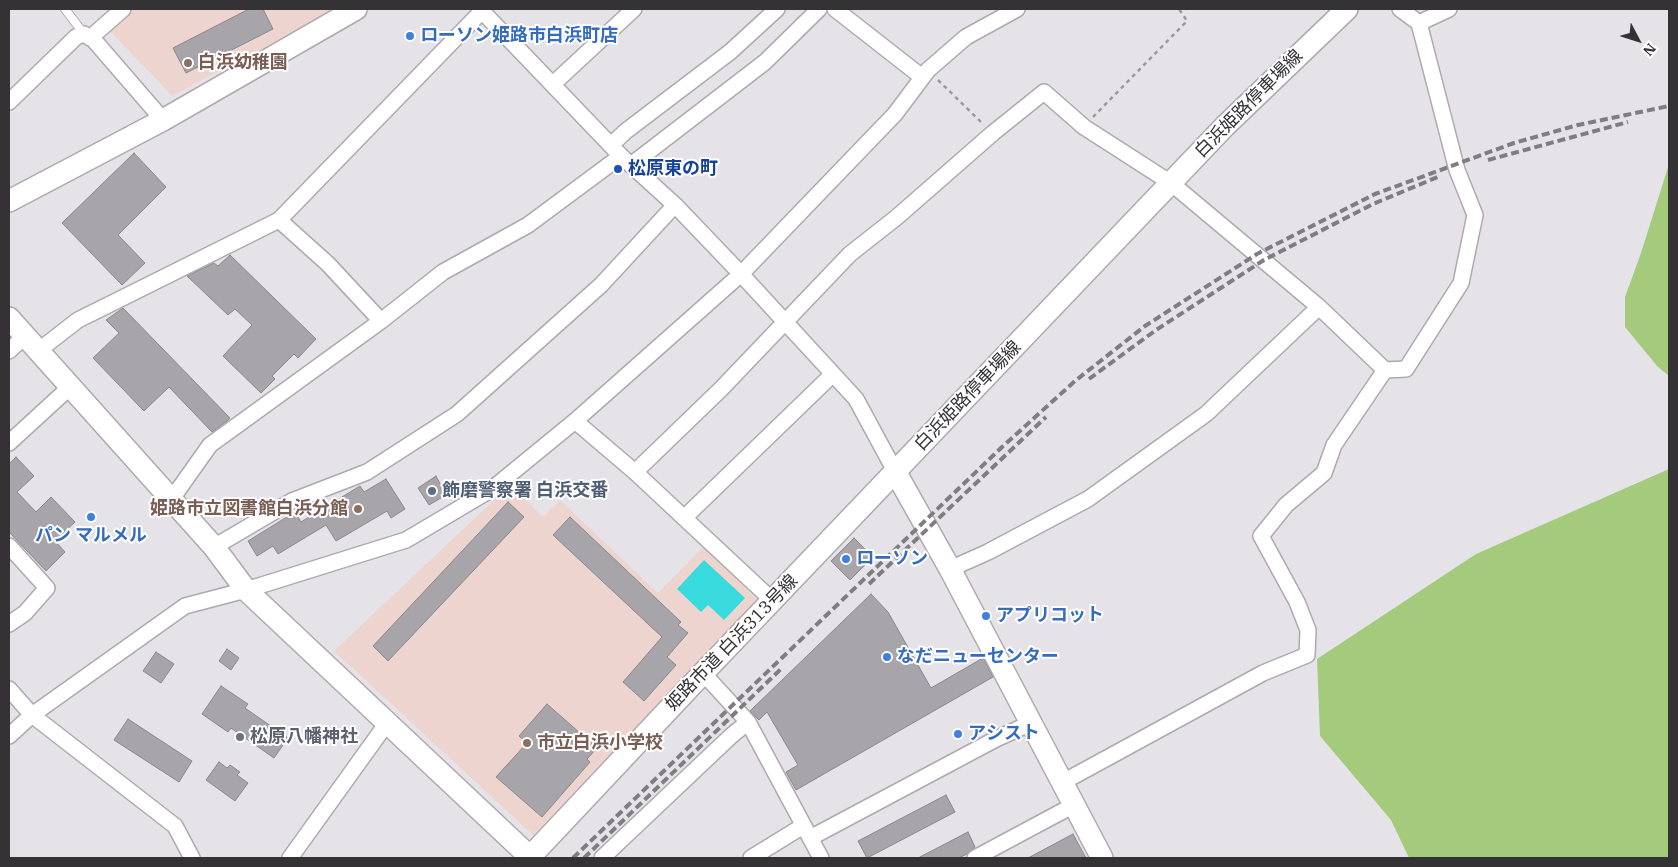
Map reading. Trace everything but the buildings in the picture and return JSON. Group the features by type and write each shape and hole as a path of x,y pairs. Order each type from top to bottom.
{"street":[{"path":"9,102 76,38 87,36 122,9"},
{"path":"9,201 163,120 356,9"},
{"path":"554,84 634,9"},
{"path":"611,145 626,131 730,52 777,9"},
{"path":"171,500 210,446 380,321 443,272 528,225 626,160 765,62 819,9"},
{"path":"835,9 925,74"},
{"path":"9,736 32,715 185,606 246,590 406,540 492,489 576,421 741,274 895,114 925,74 966,37 1017,9"},
{"name":"白浜姫路停車場線","path":"896,473 1225,126 1347,9"},
{"path":"635,472 721,389 850,254 897,217 993,133 1044,92 1084,127 1171,183 1319,307 1385,370 1406,369 1462,283 1475,214 1457,170 1419,23 1400,9"},
{"path":"1419,23 1450,9"},
{"path":"9,351 31,343 279,220 481,10 611,145 675,205 856,399 950,569 1102,858"},
{"path":"87,36 163,120"},
{"path":"214,547 292,501 367,472 457,414 601,285 675,205"},
{"path":"279,220 328,264 380,321"},
{"path":"950,569 988,552 1088,499 1206,414 1319,307"},
{"path":"9,318 214,547 246,590 530,858"},
{"path":"1063,782 1263,673 1307,655 1308,630 1297,602 1261,536 1286,505 1324,473 1334,445 1385,370"},
{"path":"685,517 833,374"},
{"path":"9,443 70,387"},
{"path":"576,421 685,517 772,600"},
{"name":"姫路市道 白浜313号線","path":"530,858 772,600 896,473"},
{"path":"9,546 48,588 25,613 9,624"},
{"path":"703,673 748,722 821,858"},
{"path":"9,689 32,715 175,826 192,858"},
{"path":"602,858 730,736 748,722"},
{"path":"290,858 388,723"},
{"path":"751,858 1031,723"},
{"path":"975,858 1074,805"}],"lane":[{"path":"65,9 87,36"}],"path":[{"path":"1084,127 1187,21 1179,9"},
{"path":"925,74 993,133"}],"shaded area":[{"name":"白浜幼稚園","path":"131,9 336,9 172,96 108,29"},
{"name":"市立白浜小学校","path":"510,485 543,517 560,500 658,593 704,546 757,600 533,835 334,651"}],"green space":[{"path":"1669,164 1669,376 1657,366 1625,327 1625,297"},
{"path":"1669,469 1669,858 1409,858 1391,820 1320,736 1317,659 1476,554"}],"water":[{"path":"704,560 745,598 724,620 708,605 701,612 677,589"}],"railway":[{"path":"573,858 1001,448 1075,381 1145,326 1257,254 1375,194 1514,143 1578,125 1669,106"},
{"path":"1488,160 1628,122"},
{"path":"1089,379 1156,330 1264,260 1373,204 1440,176"},
{"path":"869,584 1046,417"},
{"path":"584,858 783,667"}],"place":[{"name":"ローソン姫路市白浜町店","path":"410,36"},
{"name":"白浜幼稚園","path":"188,63"},
{"name":"松原東の町","path":"618,169"},
{"name":"飾磨警察署 白浜交番","path":"432,491"},
{"name":"姫路市立図書館白浜分館","path":"358,509"},
{"name":"パン マルメル","path":"91,517"},
{"name":"ローソン","path":"846,559"},
{"name":"アプリコット","path":"986,616"},
{"name":"なだニューセンター","path":"887,657"},
{"name":"アシスト","path":"958,734"},
{"name":"松原八幡神社","path":"240,737"},
{"name":"市立白浜小学校","path":"527,743"}]}
